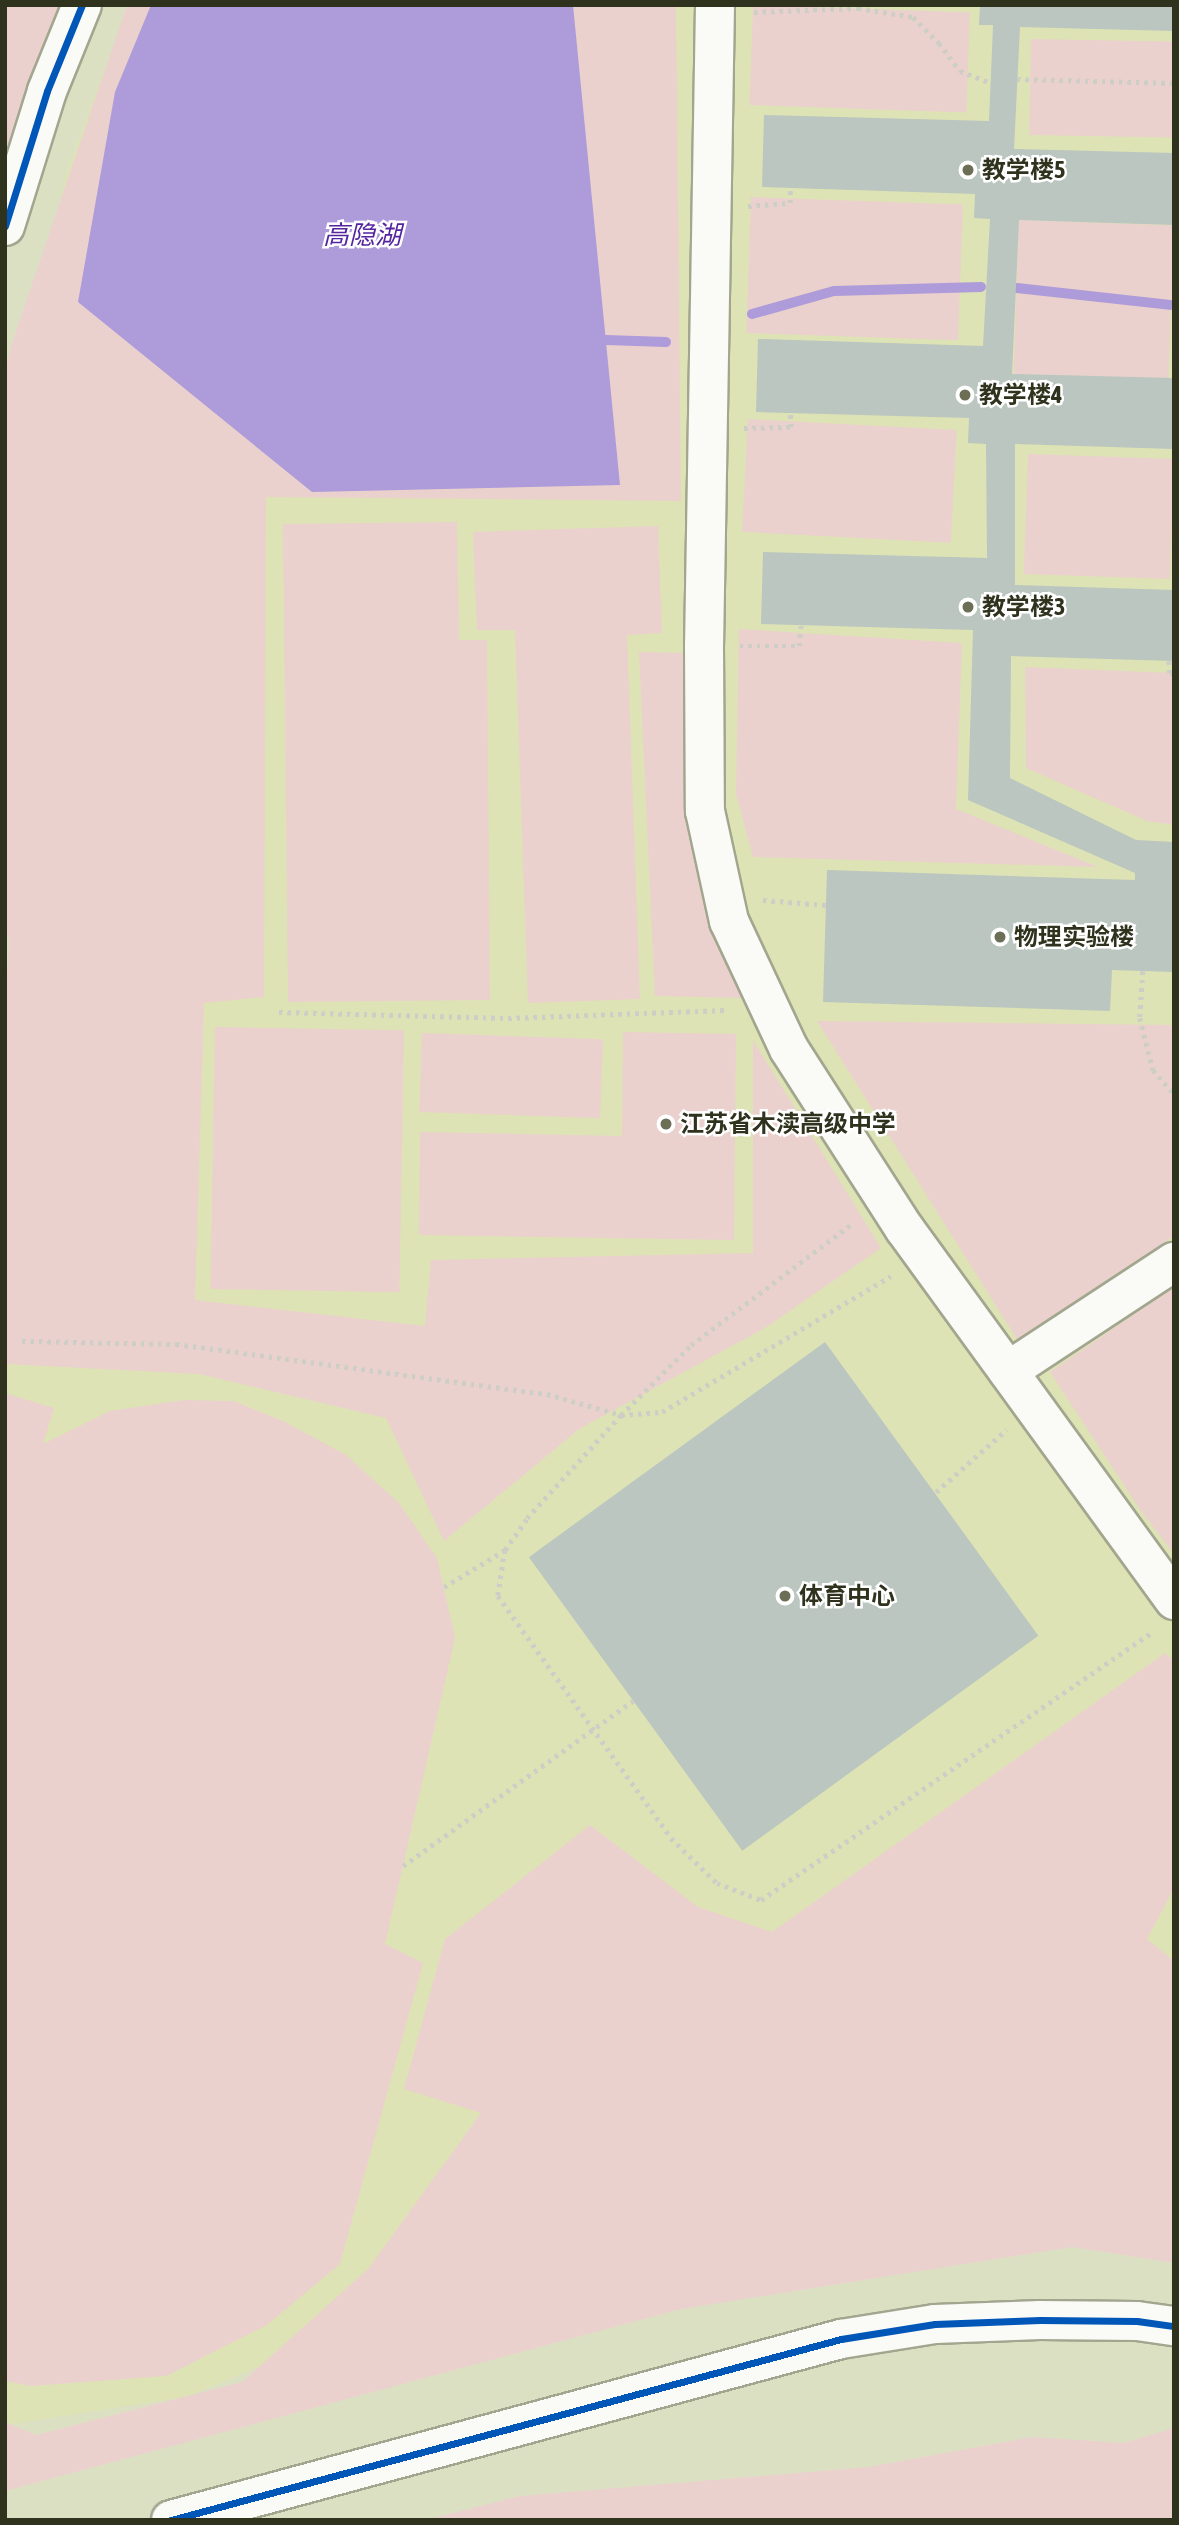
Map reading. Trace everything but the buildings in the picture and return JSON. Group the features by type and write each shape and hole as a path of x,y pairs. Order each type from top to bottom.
{"street":[{"path":"5,226 47,91 82,5"},
{"path":"715,9 704,645 705,811 729,921 789,1049 885,1199 1034,1407 1168,1613"},
{"path":"1008,1371 1174,1262"},
{"path":"170,2520 841,2339 948,2323 1137,2321 1174,2326"}],"path":[{"path":"715,9 858,8 913,17 939,43 960,71 991,83"},
{"path":"1017,79 1174,83"},
{"path":"712,209 790,203 790,188"},
{"path":"708,429 790,426 790,413"},
{"path":"704,645 799,646 801,625"},
{"path":"1169,661 1170,674 1174,673"},
{"path":"724,898 826,905"},
{"path":"1143,971 1140,1018 1153,1070 1174,1094"},
{"path":"279,1012 508,1018 770,1009"},
{"path":"444,1587 505,1550 527,1518 621,1415 691,1345 885,1199"},
{"path":"22,1341 176,1344 547,1394 621,1415 662,1412 925,1256"},
{"path":"936,1492 1034,1407"},
{"path":"505,1550 498,1595 592,1730 671,1838 717,1883 761,1900 1168,1613"},
{"path":"403,1866 634,1700"}],"shaded area":[{"path":"5,5 70,5 5,203"},
{"path":"127,5 676,5 681,501 266,497 264,997 204,1003 195,1300 425,1326 431,1260 753,1253 753,1040 881,1248 765,1328 579,1429 444,1541 386,1418 199,1374 5,1364 5,1015 9,940 5,930 5,373 12,343"},
{"name":"江苏省木渎高级中学","path":"128,5 1174,5 1174,2169 396,2309 186,2397 5,2424 5,1318 35,312 66,175"},
{"path":"753,5 970,13 966,113 750,105"},
{"path":"1031,39 1174,41 1172,137 1029,135"},
{"path":"751,197 963,204 958,340 746,333"},
{"path":"1019,220 1174,225 1169,379 1014,374"},
{"path":"748,419 957,430 951,543 742,532"},
{"path":"1028,454 1174,459 1170,579 1024,574"},
{"path":"457,522 459,640 487,640 490,1000 288,1002 283,524"},
{"path":"658,526 662,633 627,635 640,999 528,1003 515,630 477,630 473,532"},
{"path":"739,629 962,643 956,809 1098,867 753,857 736,794"},
{"path":"639,652 684,653 689,838 743,998 655,996"},
{"path":"1025,667 1174,673 1174,825 1147,821 1026,768"},
{"path":"817,1021 1174,1025 1174,1236 1017,1339"},
{"path":"215,1027 404,1030 399,1292 210,1289"},
{"path":"623,1032 736,1034 734,1240 419,1235 420,1132 622,1136"},
{"path":"422,1033 603,1039 600,1118 419,1112"},
{"path":"1174,1287 1174,1554 1141,1511 1050,1372"},
{"path":"5,1393 54,1408 43,1444 110,1411 184,1400 234,1401 283,1421 346,1455 399,1503 437,1558 455,1638 385,1944 423,1963 340,2264 267,2325 166,2376 31,2386 5,2381"},
{"path":"1165,1653 1174,1661 1174,1888 1147,1939 1174,1961 1174,2263 1072,2247 681,2309 5,2491 5,2422 36,2435 242,2382 368,2269 481,2113 404,2089 445,1939 590,1825 698,1907 772,1932"},
{"path":"1174,2428 1174,2520 425,2520 520,2496 869,2467 1032,2437 1124,2443"}],"water":[{"name":"高隐湖","path":"151,5 573,5 620,485 312,492 78,302 115,92"}],"waterway":[{"path":"752,314 834,291 981,287"},
{"path":"1017,288 1170,305"},
{"path":"606,340 666,342"}],"cycle path":[{"path":"5,226 47,91 82,5"},
{"path":"171,2520 841,2339 935,2324 1040,2320 1137,2321 1174,2326"}],"place":[{"name":"教学楼5","path":"968,170"},
{"name":"教学楼4","path":"965,395"},
{"name":"教学楼3","path":"968,607"},
{"name":"物理实验楼","path":"1000,937"},
{"name":"江苏省木渎高级中学","path":"666,1124"},
{"name":"体育中心","path":"785,1596"}]}
